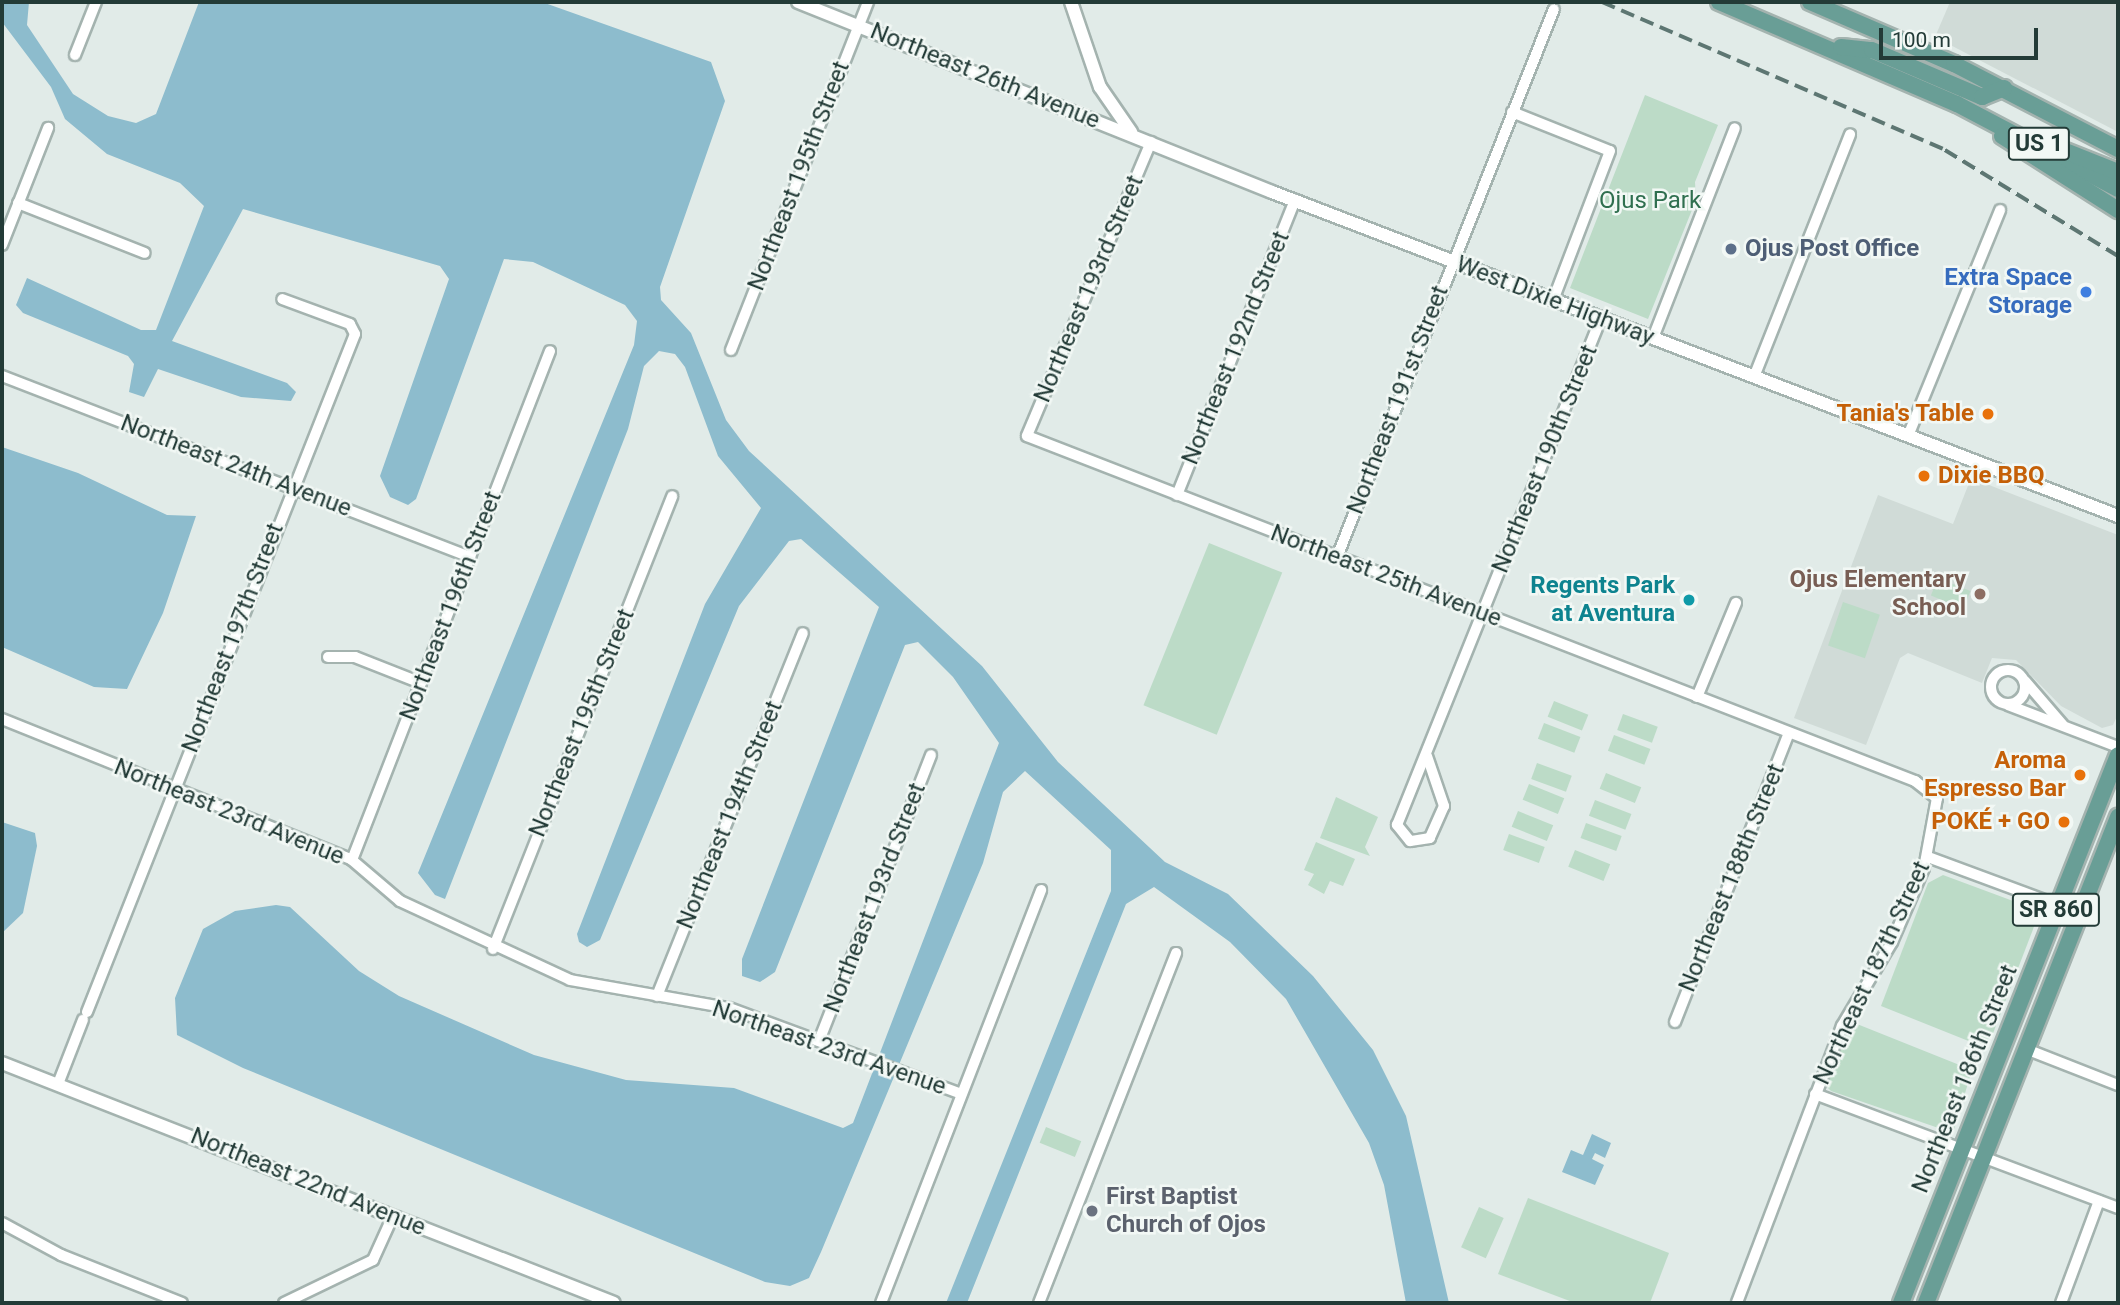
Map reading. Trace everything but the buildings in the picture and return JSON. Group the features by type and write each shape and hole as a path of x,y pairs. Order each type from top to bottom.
{"main road":[{"name":"US 1","path":"1719,2 1828,46 1957,104 2035,142 2118,189"},
{"name":"US 1","path":"1810,2 2004,88 2118,149"},
{"path":"1828,46 1872,50 1982,97 2004,88"},
{"path":"1957,104 2118,210"},
{"path":"2035,142 2074,150 2118,172"},
{"name":"Northeast 186th Street","path":"1901,1303 2118,755"},
{"name":"Northeast 186th Street","path":"1926,1303 2118,817"},
{"path":"2058,905 2065,952"}],"street":[{"path":"75,55 96,2"},
{"name":"Northeast 26th Avenue","path":"798,2 1133,135"},
{"name":"Northeast 195th Street","path":"731,350 868,2"},
{"path":"1071,2 1100,88 1133,135"},
{"name":"Northeast 191st Street","path":"1337,557 1554,9"},
{"path":"1512,112 1610,150 1553,300"},
{"path":"2,245 48,128"},
{"path":"1653,338 1735,128"},
{"path":"1754,377 1850,134"},
{"name":"West Dixie Highway","path":"1133,135 1452,261 2118,516"},
{"name":"Northeast 193rd Street","path":"1027,436 1151,142"},
{"name":"Northeast 192nd Street","path":"1177,495 1295,200"},
{"path":"18,203 145,253"},
{"path":"1908,436 2000,210"},
{"name":"Northeast 197th Street","path":"58,1084 348,342 355,334 350,324 282,299"},
{"name":"Northeast 190th Street","path":"1427,756 1444,806 1430,838 1409,841 1397,825 1601,318"},
{"name":"Northeast 196th Street","path":"352,860 550,351"},
{"name":"Northeast 24th Avenue","path":"2,376 470,557"},
{"name":"Northeast 25th Avenue","path":"1027,436 1916,781 1937,798"},
{"name":"Northeast 195th Street","path":"493,949 672,496"},
{"path":"1697,697 1735,603"},
{"name":"Northeast 194th Street","path":"657,996 803,634"},
{"path":"328,657 355,657 421,683"},
{"path":"2064,725 2024,680 2010,670 1994,677 1992,693 2008,705 2118,747"},
{"path":"2008,705 2023,697 2024,680"},
{"name":"Northeast 23rd Avenue","path":"2,719 352,860 400,901 493,949 570,980 729,1008 961,1094"},
{"name":"Northeast 188th Street","path":"1675,1022 1789,733"},
{"name":"Northeast 193rd Street","path":"819,1041 930,755"},
{"name":"Northeast 187th Street","path":"1737,1303 1842,1026 1892,942 1928,857 1937,798"},
{"path":"1928,857 2058,905"},
{"path":"881,1303 1041,890"},
{"path":"1039,1303 1176,953"},
{"path":"2026,1049 2118,1085"},
{"name":"Northeast 22nd Avenue","path":"2,1063 393,1216 592,1300 614,1303"},
{"path":"1815,1094 2118,1208"},
{"path":"2061,1303 2099,1200"},
{"path":"284,1303 373,1260 393,1216"},
{"path":"2,1223 61,1255 182,1303"}],"shaded area":[{"path":"1950,2 2118,2 2118,132 1935,37"},
{"name":"Ojus Elementary School","path":"1971,478 2118,535 2118,714 2113,725 2102,728 2061,706 2016,660 1992,658 1982,683 1908,653 1900,658 1866,745 1794,718 1878,495 1953,524"}],"green space":[{"name":"Ojus Park","path":"1645,95 1718,125 1695,182 1696,200 1648,319 1570,288"},
{"path":"1209,543 1282,573 1217,735 1143,705"},
{"path":"1938,578 1970,591 1963,609 1931,596"},
{"path":"1843,602 1880,615 1865,658 1828,645"},
{"path":"1554,701 1588,715 1582,731 1548,717"},
{"path":"1623,714 1658,727 1652,743 1617,730"},
{"path":"1544,723 1580,737 1574,753 1538,739"},
{"path":"1614,735 1650,749 1644,765 1608,751"},
{"path":"1537,763 1572,776 1566,792 1531,779"},
{"path":"1606,773 1641,787 1635,803 1600,789"},
{"path":"1529,784 1564,798 1558,814 1523,800"},
{"path":"1336,797 1378,817 1365,847 1370,856 1320,838"},
{"path":"1595,800 1631,814 1625,830 1589,816"},
{"path":"1518,811 1553,825 1547,841 1512,827"},
{"path":"1586,823 1622,836 1616,851 1581,838"},
{"path":"1509,834 1545,847 1539,863 1503,850"},
{"path":"1316,842 1355,859 1343,886 1330,881 1324,894 1308,885 1314,874 1304,870"},
{"path":"1575,850 1610,864 1603,881 1568,867"},
{"path":"1943,875 2040,911 1992,1036 1981,1046 1881,1006 1928,883"},
{"path":"1852,1022 1972,1070 1953,1133 1831,1091 1824,1084"},
{"path":"1046,1127 1081,1141 1075,1157 1040,1143"},
{"path":"1528,1198 1669,1253 1650,1303 1575,1303 1498,1274"},
{"path":"1479,1207 1504,1218 1486,1258 1461,1247"}],"water":[{"path":"2,2 29,2 27,25 73,94 108,116 136,123 156,114 199,2 542,2 711,62 725,101 660,287 661,300 691,333 726,420 749,451 982,666 1058,762 1165,862 1228,894 1313,976 1373,1050 1406,1116 1449,1303 1406,1303 1384,1185 1369,1143 1286,999 1230,942 1154,887 1126,904 967,1303 946,1303 1111,891 1111,850 1025,771 1003,792 983,863 821,1252 809,1278 790,1286 765,1282 243,1068 177,1035 175,998 203,929 235,911 276,905 290,907 359,971 399,996 534,1055 626,1080 734,1088 843,1128 853,1123 999,743 953,677 918,642 905,645 775,972 760,982 742,976 742,959 879,607 801,539 789,541 739,606 600,940 587,947 579,942 577,934 705,604 761,508 718,456 685,367 675,354 659,351 644,366 628,429 445,899 435,895 418,873 634,345 637,321 625,305 533,262 504,259 416,499 408,505 390,497 380,476 449,279 440,266 243,209 172,341 287,383 296,392 291,401 241,397 158,369 144,397 129,392 134,364 128,356 23,313 16,305 27,278 141,330 156,330 204,206 180,183 107,154 65,119 51,87 2,22"},
{"path":"2,447 78,473 167,515 196,516 163,613 127,689 94,687 2,647"},
{"path":"2,822 35,833 37,846 23,913 2,933"},
{"path":"1592,1134 1611,1143 1605,1158 1595,1153 1592,1159 1604,1165 1595,1185 1562,1172 1571,1150 1583,1155"}],"railway":[{"path":"1602,2 1945,150 2118,256"}],"place":[{"name":"Ojus Post Office","path":"1731,249"},
{"name":"Extra Space Storage","path":"2086,292"},
{"name":"Tania's Table","path":"1988,414"},
{"name":"Dixie BBQ","path":"1924,476"},
{"name":"Ojus Elementary School","path":"1980,594"},
{"name":"Regents Park at Aventura","path":"1689,600"},
{"name":"Aroma Espresso Bar","path":"2080,775"},
{"name":"POKÉ + GO","path":"2064,822"},
{"name":"First Baptist Church of Ojos","path":"1092,1211"}]}
